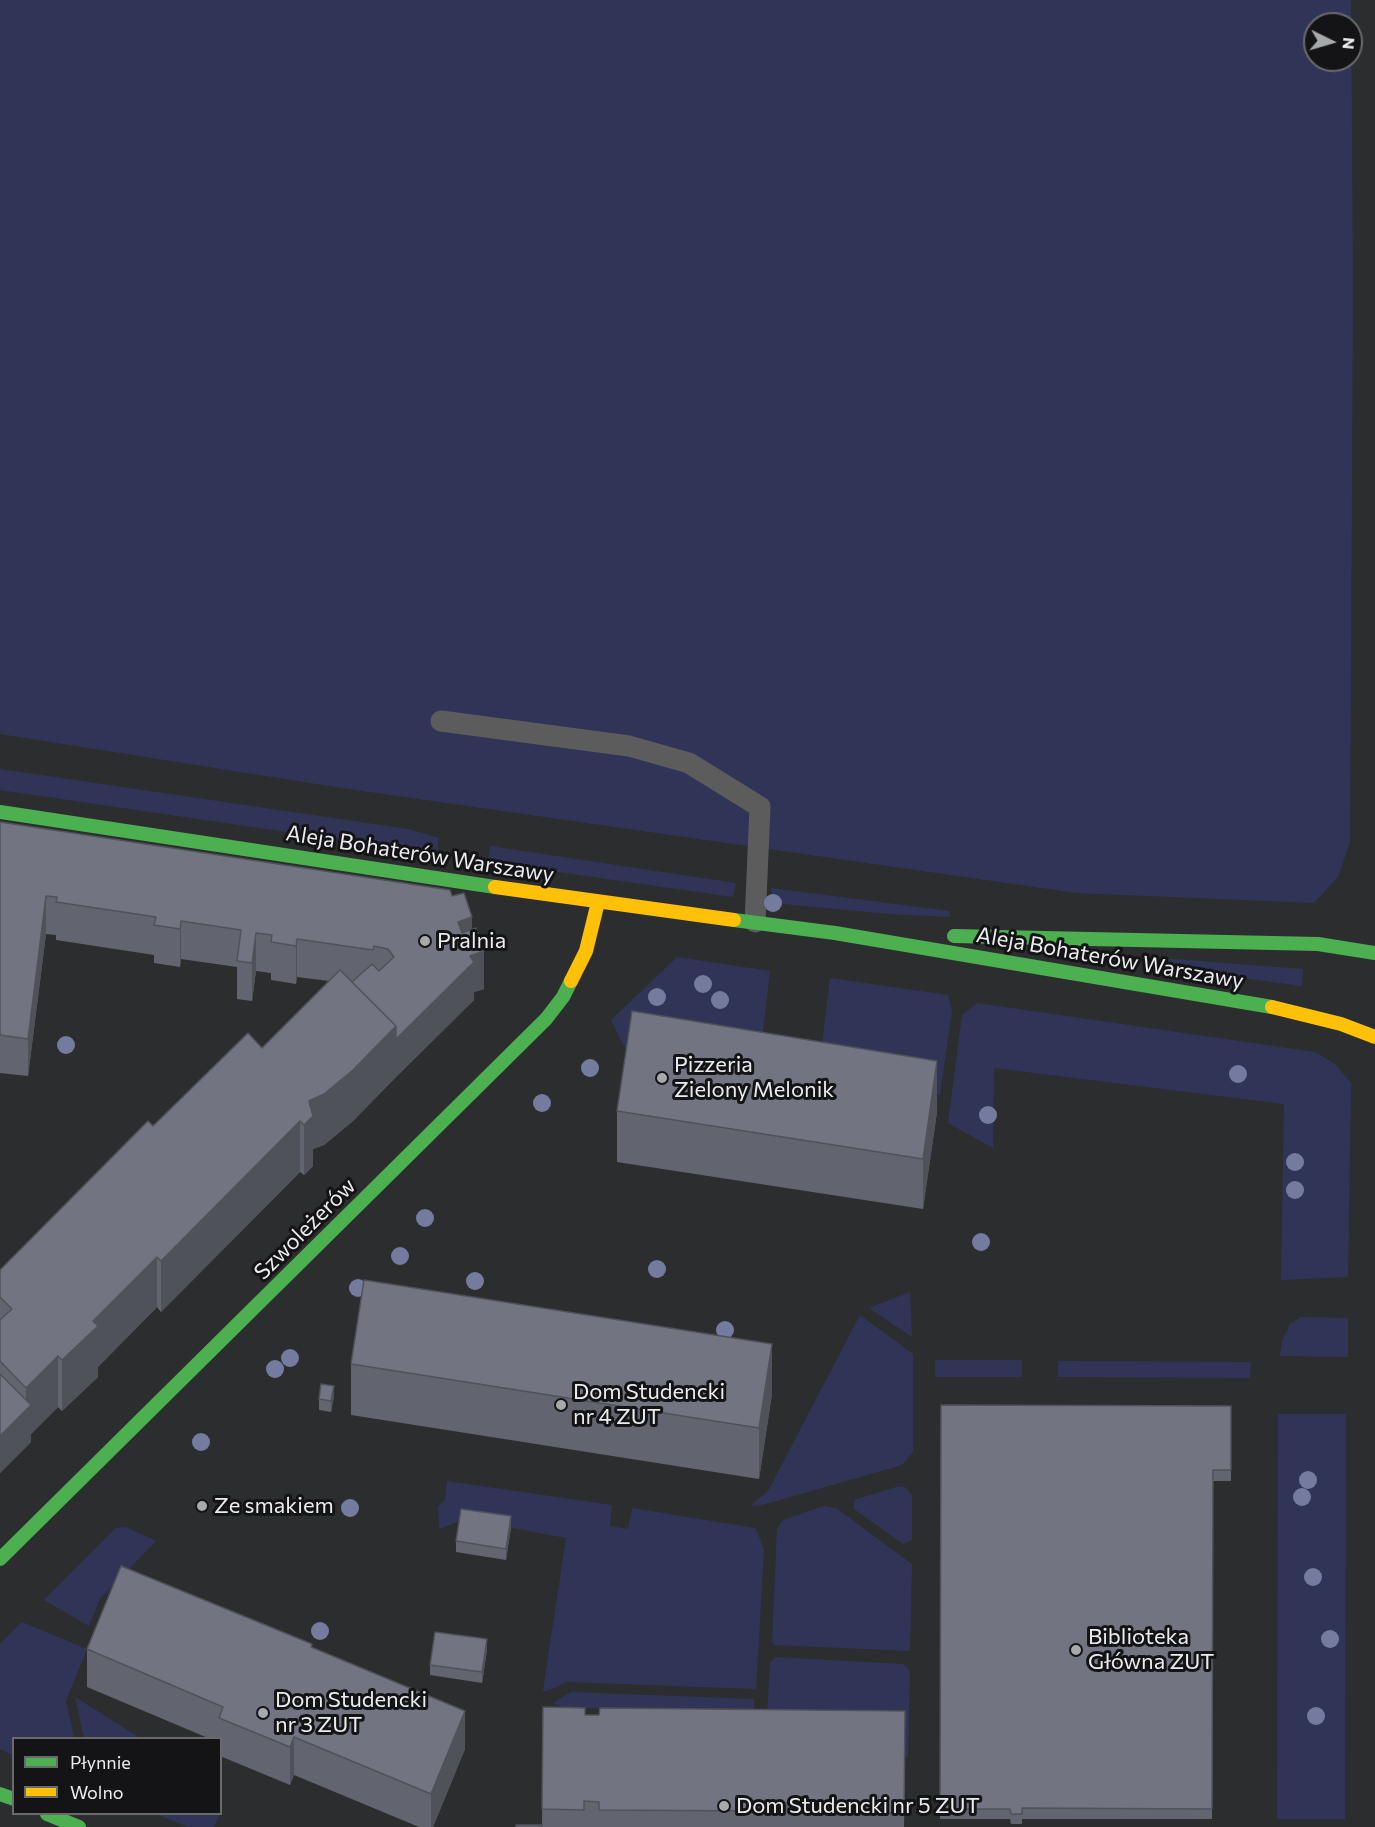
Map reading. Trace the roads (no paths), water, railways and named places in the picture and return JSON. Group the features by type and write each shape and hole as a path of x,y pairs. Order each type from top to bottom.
{"street":[{"name":"Aleja Bohaterów Warszawy","path":"0,812 598,902 835,933 1286,1009 1341,1024 1375,1037"},
{"name":"Szwoleżerów","path":"0,1559 546,1019 563,997 586,951 598,902"},
{"name":"Aleja Bohaterów Warszawy","path":"835,933 1318,944 1375,953"},
{"path":"49,1815 79,1827"}],"lane":[{"path":"441,721 629,747 649,752 689,763 760,807 755,922"}],"place":[{"name":"Pralnia","path":"425,941"},
{"name":"Pizzeria Zielony Melonik","path":"662,1078"},
{"name":"Dom Studencki nr 4 ZUT","path":"561,1405"},
{"name":"Ze smakiem","path":"202,1506"},
{"name":"Biblioteka Główna ZUT","path":"1076,1650"},
{"name":"Dom Studencki nr 3 ZUT","path":"263,1713"},
{"name":"Dom Studencki nr 5 ZUT","path":"724,1806"}]}
